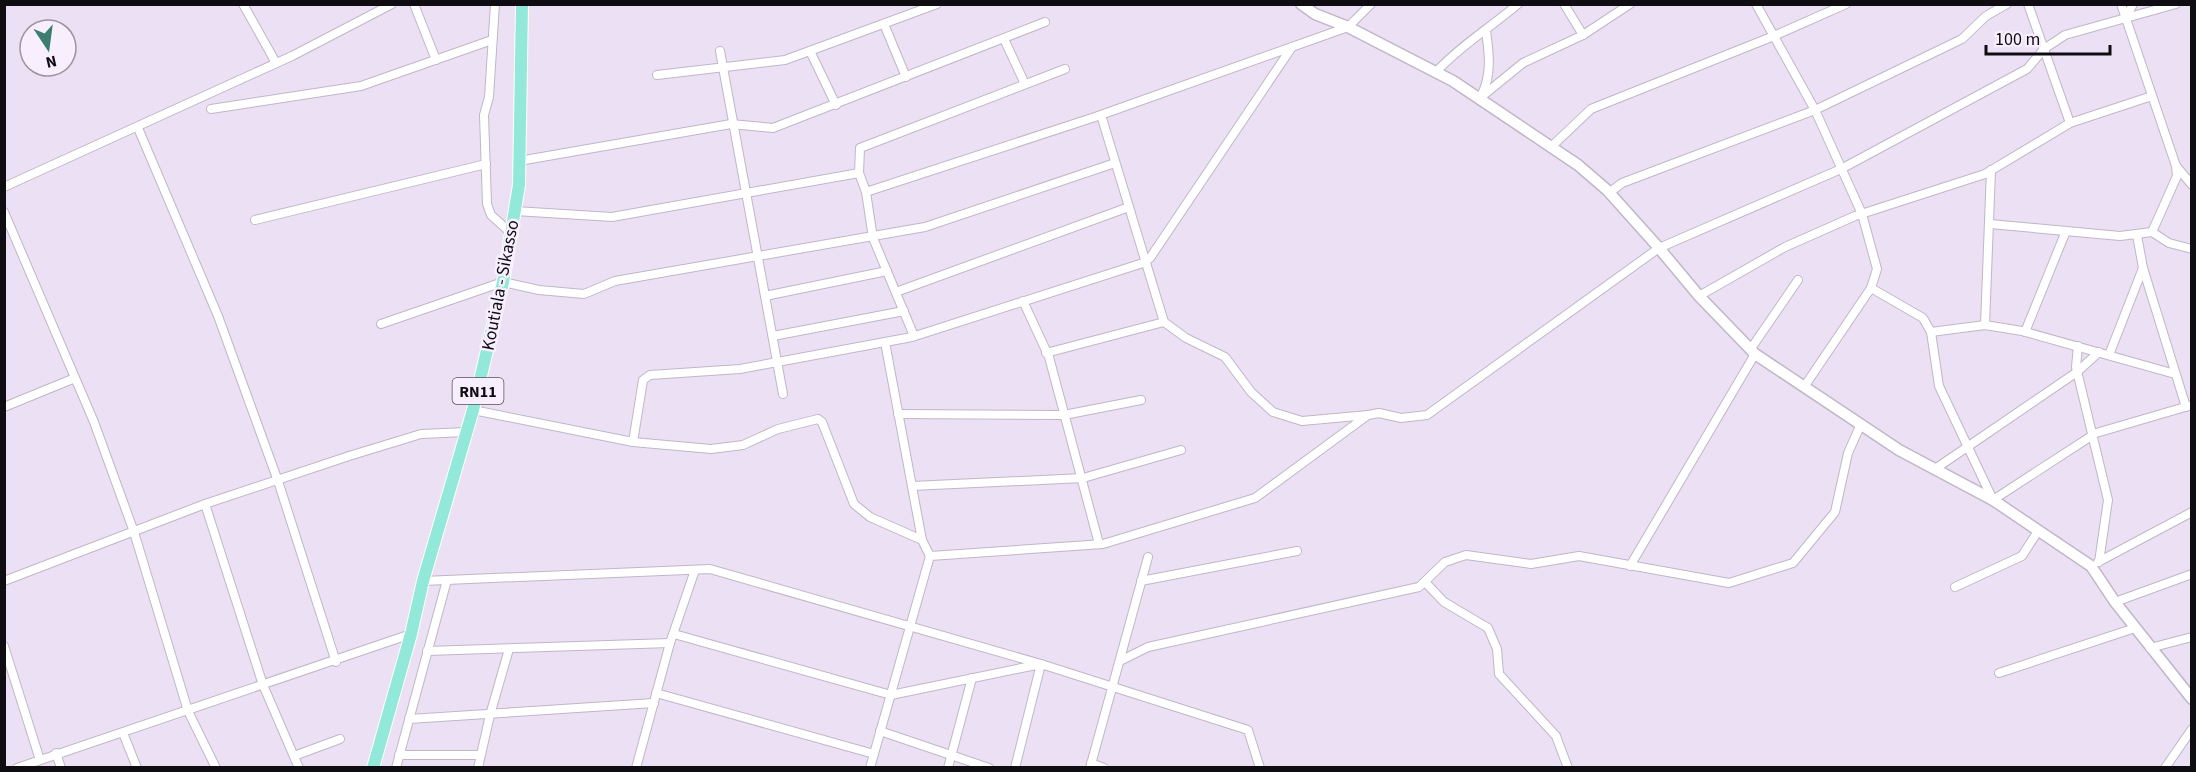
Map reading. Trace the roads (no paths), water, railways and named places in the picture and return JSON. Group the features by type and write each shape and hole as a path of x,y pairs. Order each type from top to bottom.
{"main road":[{"name":"Koutiala - Sikasso","path":"373,768 411,634 423,581 473,410 502,282 515,211 519,161 522,4"}],"street":[{"path":"243,4 276,63"},
{"path":"4,187 138,128 276,63 392,4"},
{"path":"414,4 436,60"},
{"path":"495,4 489,97 484,115 487,204 491,215 511,233"},
{"path":"657,75 785,60 937,4"},
{"path":"1301,4 1316,14 1348,27 1436,72 1480,98 1578,165 1609,193 1699,296 1752,352 1899,450 1993,500 2038,531 2095,564 2115,602 2192,699"},
{"path":"866,192 1101,115 1348,27 1371,4"},
{"path":"1436,72 1459,48 1486,31 1518,4"},
{"path":"1564,4 1583,35"},
{"path":"1480,98 1523,63 1583,35 1630,4"},
{"path":"1756,4 1815,110 1862,214 1877,269 1871,288 1804,387"},
{"path":"1551,147 1590,109 1774,36 1846,4"},
{"path":"1609,193 1622,183 1815,110 1962,39 1986,16 2007,4"},
{"path":"2028,4 2070,123"},
{"path":"2121,4 2176,166 2177,176 2152,232"},
{"path":"2126,18 2133,4"},
{"path":"1101,115 1164,322 1186,338 1225,357 1251,392 1273,412 1302,421 1379,413 1401,418 1427,415 1659,248 1841,169 2027,69 2044,49 2065,35 2176,4"},
{"path":"519,161 734,124 773,128 1045,22"},
{"path":"884,24 906,77"},
{"path":"1480,98 1488,82 1486,31"},
{"path":"1004,39 1025,84"},
{"path":"211,109 361,86 492,40"},
{"path":"633,442 643,380 650,375 740,369 914,336 1145,261 1150,258 1292,47"},
{"path":"720,51 783,394"},
{"path":"810,51 836,105"},
{"path":"914,336 873,238 866,192 858,173 860,148 1065,69"},
{"path":"1699,296 1785,247 1862,214 1991,170 2070,123 2152,96"},
{"path":"138,128 202,275 278,481 336,662"},
{"path":"381,324 502,282 540,290 584,294 615,281 873,238 925,227 1115,163"},
{"path":"255,220 486,164"},
{"path":"2176,166 2192,185"},
{"path":"1985,325 1991,170"},
{"path":"515,211 612,217 858,173"},
{"path":"896,292 1129,207"},
{"path":"4,212 75,378 134,532 188,711 216,768"},
{"path":"1990,224 2120,236 2152,232 2169,243 2192,249"},
{"path":"2025,332 2066,231"},
{"path":"1993,500 2093,435 2189,406 2175,374 2143,268 2137,235"},
{"path":"2109,355 2143,268"},
{"path":"765,296 887,271"},
{"path":"1630,566 1752,352 1798,280"},
{"path":"1871,288 1923,318 1931,332 1940,386 1993,500"},
{"path":"1023,301 1046,353 1099,544"},
{"path":"772,336 904,311"},
{"path":"1046,353 1164,322"},
{"path":"1931,332 1985,325 2025,332 2175,374"},
{"path":"870,768 930,556 922,540 885,342"},
{"path":"2078,346 2077,372 2108,500 2095,564"},
{"path":"1935,469 2077,372 2099,352"},
{"path":"4,407 75,378"},
{"path":"898,414 1064,415 1141,400"},
{"path":"473,410 633,442 711,449 743,445 778,429 818,419 822,422 854,504 870,517 922,540"},
{"path":"930,556 1099,544 1255,498 1368,415"},
{"path":"1120,661 1148,646 1419,587 1444,562 1466,555 1531,564 1579,556 1729,583 1794,563 1835,512 1848,453 1861,424"},
{"path":"4,581 205,504 421,434 466,432"},
{"path":"912,486 1081,478 1181,450"},
{"path":"205,504 262,685 299,768"},
{"path":"2095,564 2192,512"},
{"path":"1955,587 2022,556 2038,531"},
{"path":"1141,581 1297,550"},
{"path":"1104,768 1090,765 1148,557"},
{"path":"423,581 710,569 1041,664 1248,730 1260,768"},
{"path":"636,768 670,643 695,570"},
{"path":"2115,602 2192,574"},
{"path":"396,768 447,580"},
{"path":"1425,582 1444,602 1488,628 1497,649 1499,674 1557,736 1568,768"},
{"path":"1999,673 2135,628"},
{"path":"17,768 56,753 336,662 411,634"},
{"path":"674,634 891,695 1041,664"},
{"path":"2150,648 2192,637"},
{"path":"427,651 670,643"},
{"path":"4,646 40,760"},
{"path":"478,768 509,649"},
{"path":"1015,768 1041,664"},
{"path":"948,768 972,678"},
{"path":"656,693 874,754"},
{"path":"409,718 490,715 654,703"},
{"path":"2165,768 2192,729"},
{"path":"880,731 989,768"},
{"path":"123,733 137,768"},
{"path":"294,756 340,740"},
{"path":"56,753 62,768"},
{"path":"399,755 480,754"}]}
